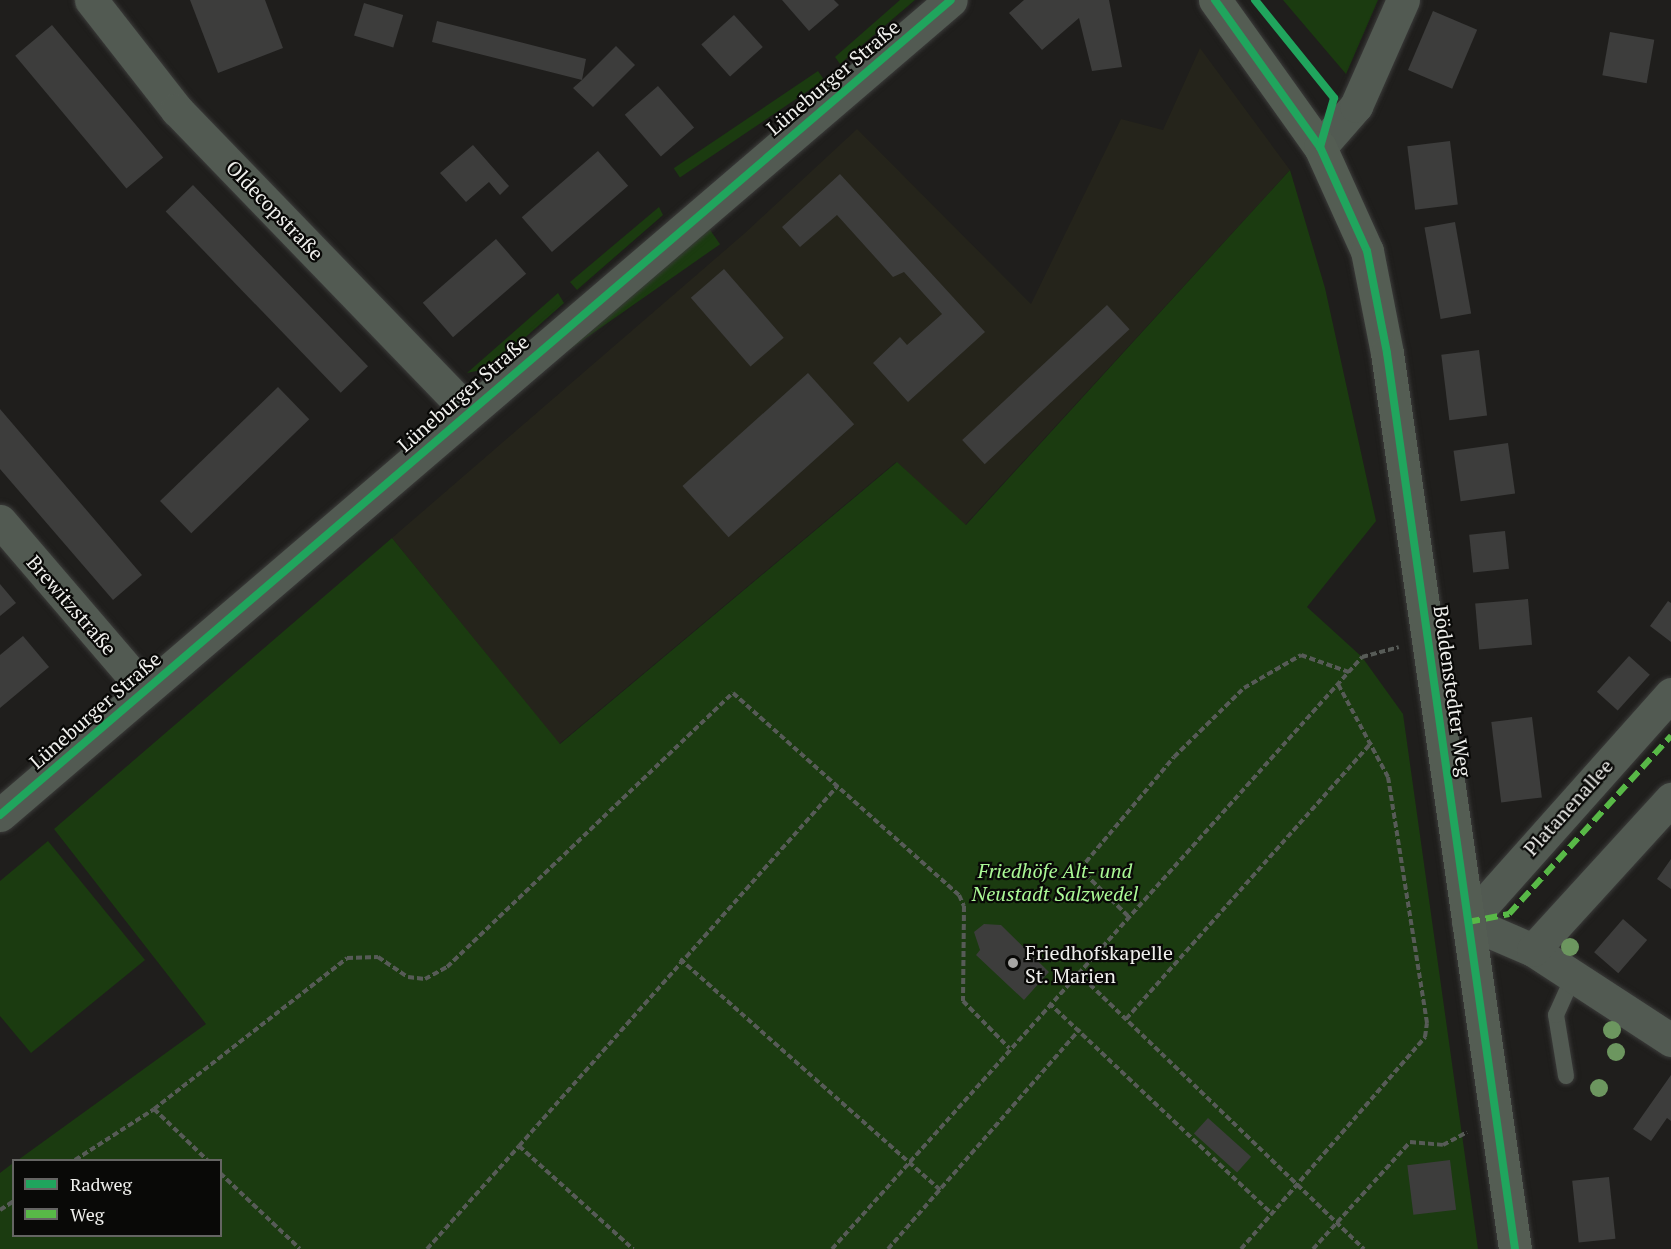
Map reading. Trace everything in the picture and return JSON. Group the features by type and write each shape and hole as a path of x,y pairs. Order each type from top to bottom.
{"street":[{"name":"Oldecopstraße","path":"91,0 177,110 468,411"},
{"name":"Lüneburger Straße","path":"0,815 468,411 951,0"},
{"name":"Böddenstedter Weg","path":"1215,0 1320,147 1367,251 1387,353 1515,1249"},
{"path":"1320,147 1356,106 1403,0"},
{"name":"Brewitzstraße","path":"0,521 144,689"},
{"name":"Platanenallee","path":"1468,922 1671,694"},
{"path":"1533,950 1671,799"},
{"path":"1468,922 1533,950 1671,1040"}],"lane":[{"path":"1566,1076 1556,1015 1574,977"}],"path":[{"path":"1128,916 1080,869 1174,757 1244,688 1301,655 1349,672"},
{"path":"831,1249 1077,972 1362,657"},
{"path":"1241,1249 1414,1053 1427,1023 1397,811 1372,742 1338,684"},
{"path":"78,1159 154,1109 347,958 378,957 408,977 425,980 447,967 727,694 741,696 837,787 959,895 964,906 963,1001 1009,1048"},
{"path":"1126,1019 1372,742"},
{"path":"427,1249 680,959 837,787"},
{"path":"680,959 940,1190"},
{"path":"1077,972 1364,1249"},
{"path":"1049,1004 1080,1029 1272,1214"},
{"path":"888,1249 1080,1029"},
{"path":"154,1109 205,1159"},
{"path":"1313,1249 1410,1142 1443,1145 1473,1130"},
{"path":"519,1146 633,1249"},
{"path":"222,1175 300,1249"}],"shaded area":[{"path":"1200,48 1290,170 965,525 896,462 559,744 392,538 745,233 857,129 1031,304 1121,119 1163,130"}],"green space":[{"path":"900,0 915,0 840,64 835,57"},
{"path":"1283,0 1378,0 1346,74"},
{"path":"818,71 824,80 680,177 674,168"},
{"name":"Friedhöfe Alt- und Neustadt Salzwedel","path":"1290,170 1325,288 1376,521 1307,607 1362,657 1403,714 1478,1249 0,1249 0,1173 12,1164 12,1237 222,1237 222,1159 19,1159 206,1024 54,829 392,538 560,744 897,462 966,525"},
{"path":"659,207 663,215 577,290 570,282"},
{"path":"708,227 720,244 521,384 509,366"},
{"path":"558,293 564,303 491,368 467,373"},
{"path":"48,841 145,960 31,1053 0,1016 0,881"}],"building":[{"path":"190,0 265,0 283,48 218,73"},
{"path":"782,0 834,0 839,5 809,31"},
{"path":"1024,0 1109,0 1122,67 1092,71 1079,18 1042,50 1009,13"},
{"path":"364,3 403,15 393,48 354,36"},
{"path":"1433,11 1477,30 1452,89 1408,70"},
{"path":"734,15 763,47 730,76 701,44"},
{"path":"437,21 586,59 582,80 432,42"},
{"path":"52,25 163,158 126,188 15,56"},
{"path":"1610,32 1654,40 1647,83 1602,75"},
{"path":"616,46 635,65 593,107 573,88"},
{"path":"658,86 694,128 661,156 625,115"},
{"path":"1450,141 1458,205 1415,210 1407,146"},
{"path":"473,145 509,186 500,195 489,182 466,202 440,173"},
{"path":"598,151 628,186 552,252 522,217"},
{"path":"840,174 985,332 908,402 873,363 900,337 907,345 942,314 904,272 893,277 837,215 800,247 782,227"},
{"path":"193,185 368,366 341,393 166,211"},
{"path":"1455,222 1471,314 1441,319 1424,227"},
{"path":"496,239 526,274 453,337 423,303"},
{"path":"724,269 784,338 750,367 691,298"},
{"path":"1107,305 1130,329 985,464 962,440"},
{"path":"1479,350 1487,416 1449,420 1441,355"},
{"path":"808,373 854,424 729,537 682,486"},
{"path":"278,387 309,419 191,533 160,501"},
{"path":"0,409 142,575 113,600 0,469"},
{"path":"1508,443 1515,494 1461,501 1454,451"},
{"path":"1505,531 1509,569 1473,573 1469,535"},
{"path":"0,584 16,603 0,616"},
{"path":"1528,599 1532,645 1479,649 1475,604"},
{"path":"1668,601 1671,603 1671,642 1650,626"},
{"path":"23,636 49,667 0,708 0,655"},
{"path":"1629,656 1650,675 1618,710 1597,692"},
{"path":"1532,717 1542,797 1501,802 1491,722"},
{"path":"1671,859 1671,889 1657,879"},
{"path":"1623,919 1647,940 1618,973 1594,952"},
{"name":"Friedhofskapelle St. Marien","path":"984,924 1001,925 1049,972 1024,1000 976,955 980,950 974,932"},
{"path":"1671,1075 1671,1121 1667,1118 1651,1141 1633,1129"},
{"path":"1208,1118 1251,1157 1237,1172 1194,1134"},
{"path":"1450,1160 1456,1210 1413,1215 1407,1165"},
{"path":"1609,1177 1615,1239 1579,1243 1572,1181"}],"marked path":[{"path":"1468,922 1509,914 1671,736"}],"cycle path":[{"path":"0,815 951,0"},
{"path":"1215,0 1320,147 1367,251 1387,353 1515,1249"},
{"path":"1255,0 1334,98 1320,147"}],"place":[{"name":"Friedhofskapelle St. Marien","path":"1013,963"}]}
